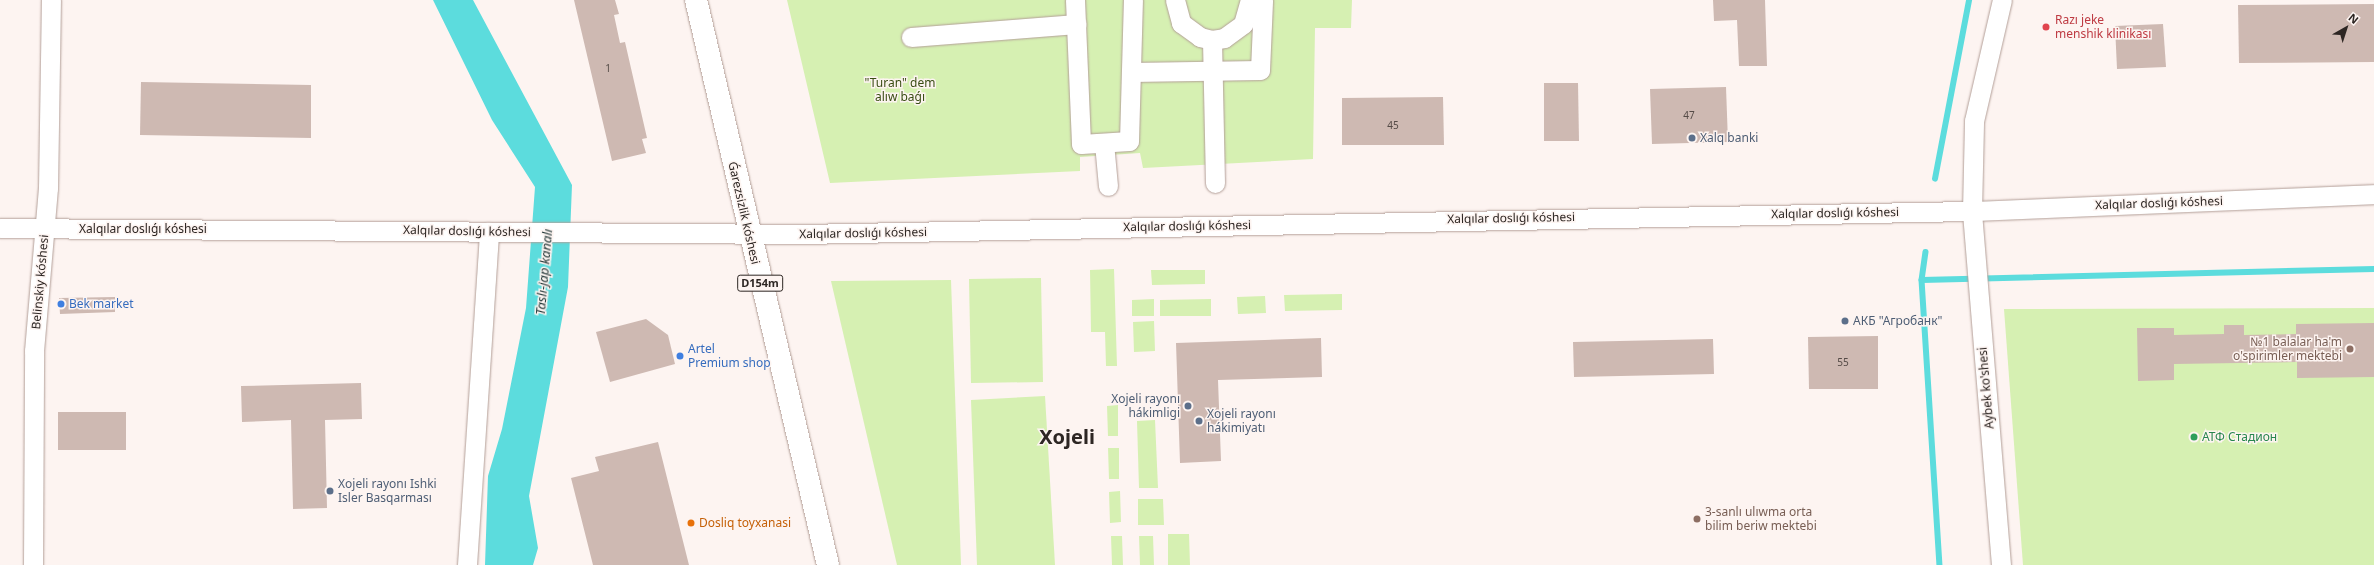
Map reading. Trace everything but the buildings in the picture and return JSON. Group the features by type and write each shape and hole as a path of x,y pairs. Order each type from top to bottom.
{"main road":[{"name":"Ǵarezsizlik kóshesi","path":"696,0 748,233 828,565"}],"street":[{"name":"Belinskiy kóshesi","path":"33,565 34,351 44,229 51,0"},
{"path":"1075,0 1081,144 1129,141 1132,0"},
{"path":"1175,0 1181,23 1200,37 1212,40 1229,35 1243,24 1257,1"},
{"name":"Aybek ko'shesi","path":"2001,565 1972,211 1974,121 2002,0"},
{"path":"1131,72 1260,70 1257,1"},
{"path":"911,37 1076,24"},
{"path":"1212,40 1215,183"},
{"path":"1104,143 1108,186"},
{"name":"Xalqılar doslıǵı kóshesi","path":"0,228 748,233 1972,211 2374,194"},
{"path":"467,565 489,232"}],"green space":[{"name":"\"Turan\" dem alıw baǵı","path":"787,0 1352,0 1351,28 1315,28 1313,159 1143,168 1140,153 1080,157 1080,171 830,183"},
{"path":"1114,269 1117,366 1106,366 1105,332 1091,332 1090,270"},
{"path":"1151,270 1205,270 1205,284 1152,285"},
{"path":"1041,278 1043,382 971,383 969,279"},
{"path":"951,280 961,565 897,565 831,281"},
{"path":"1342,294 1342,310 1285,311 1284,295"},
{"path":"1265,296 1266,313 1238,314 1237,297"},
{"path":"1154,299 1154,316 1132,316 1132,300"},
{"path":"1211,299 1211,316 1160,316 1160,300"},
{"name":"АТФ Стадион","path":"2374,308 2374,565 2023,565 2004,309"},
{"path":"1154,321 1155,351 1134,352 1133,322"},
{"path":"1045,396 1055,565 977,565 971,400"},
{"path":"1118,405 1118,436 1108,436 1107,406"},
{"path":"1155,420 1158,488 1139,488 1137,421"},
{"path":"1108,448 1119,448 1119,479 1109,479"},
{"path":"1120,491 1121,522 1110,523 1109,492"},
{"path":"1138,499 1163,499 1164,525 1138,525"},
{"path":"1168,534 1189,534 1190,565 1168,565"},
{"path":"1111,536 1122,536 1123,565 1112,565"},
{"path":"1139,536 1153,536 1154,565 1140,565"}],"water":[{"name":"Taslı-jap kanalı","path":"433,0 473,0 572,185 568,287 529,496 538,548 533,565 485,565 488,476 502,429 526,308 535,187 492,120"}],"waterway":[{"path":"1935,179 1969,0"},
{"path":"1926,252 1922,280 1940,565"},
{"path":"1922,280 2374,269"}],"place":[{"name":"Razı jeke menshik klinikası","path":"2046,27"},
{"name":"Xalq banki","path":"1692,138"},
{"name":"Bek market","path":"61,304"},
{"name":"АКБ \"Агробанк\"","path":"1845,321"},
{"name":"№1 balalar ha'm o'spirimler mektebi","path":"2350,349"},
{"name":"Artel Premium shop","path":"680,356"},
{"name":"Xojeli rayonı hákimligi","path":"1188,406"},
{"name":"Xojeli rayonı hákimiyatı","path":"1199,421"},
{"name":"АТФ Стадион","path":"2194,437"},
{"name":"Xojeli rayonı Ishki Isler Basqarması","path":"330,491"},
{"name":"3-sanlı ulıwma orta bilim beriw mektebi","path":"1697,519"},
{"name":"Dosliq toyxanasi","path":"691,523"}],"district":[{"name":"Xojeli","path":"1067,436"}]}
